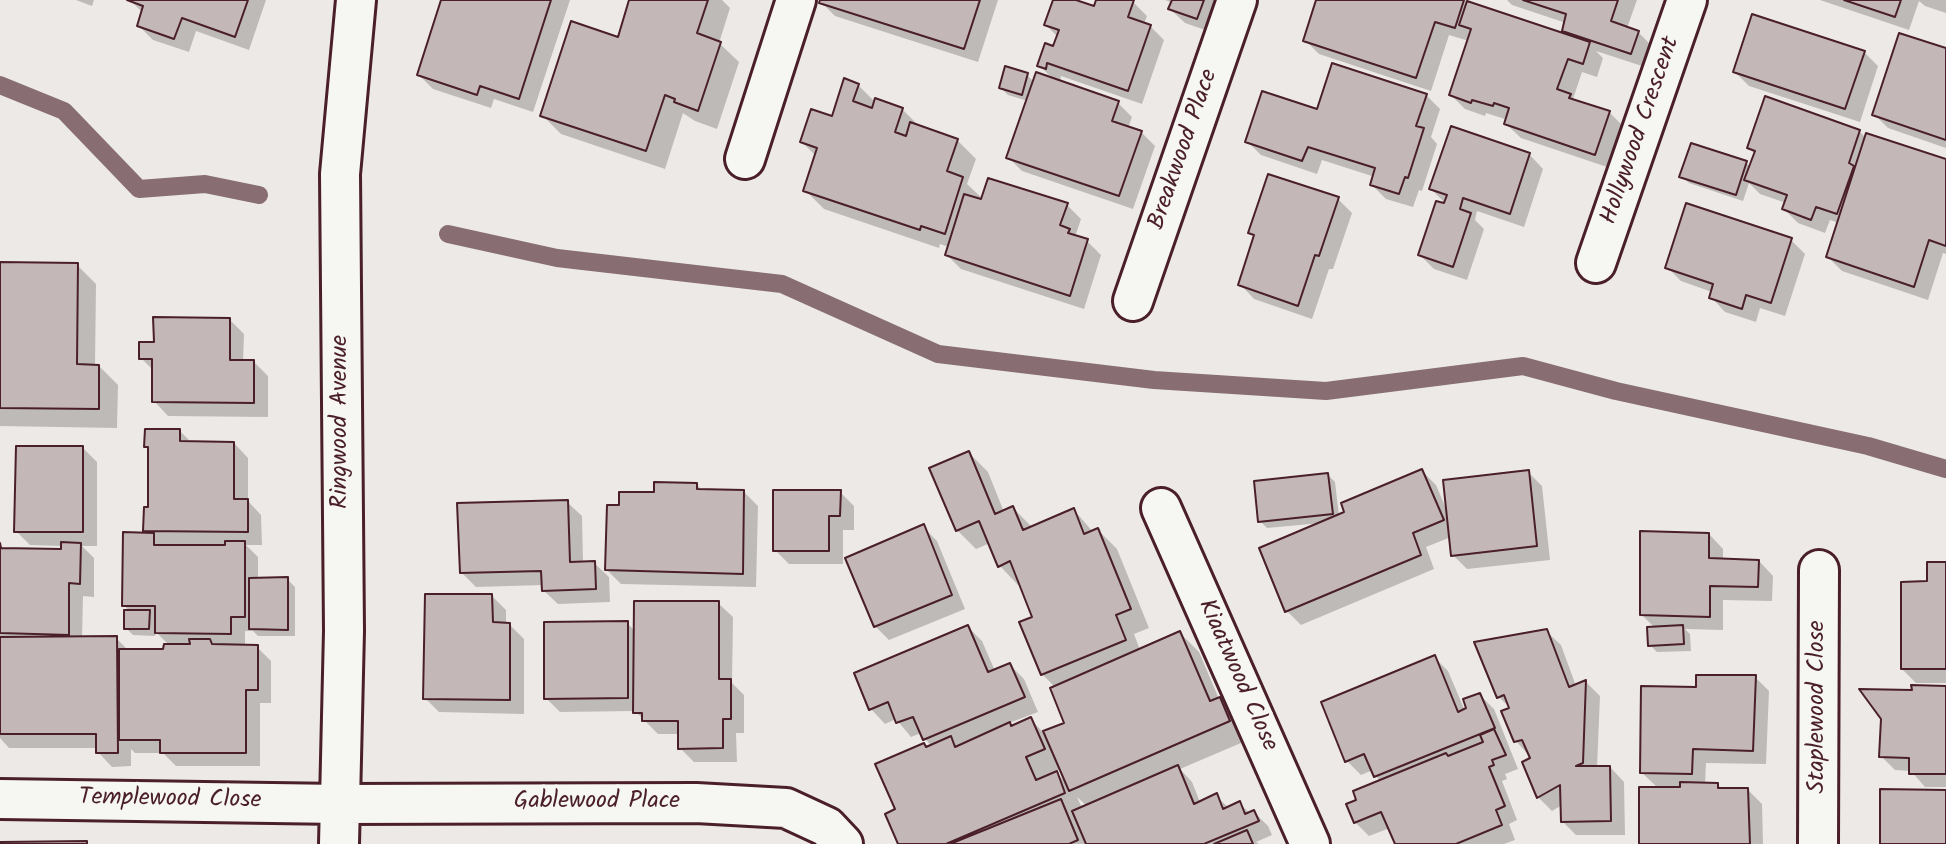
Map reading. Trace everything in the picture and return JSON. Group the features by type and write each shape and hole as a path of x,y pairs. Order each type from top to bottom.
{"street":[{"name":"Ringwood Avenue","path":"340,844 344,631 340,174 356,0"},
{"path":"745,159 796,0"},
{"name":"Breakwood Place","path":"1133,301 1237,0"},
{"name":"Hollywood Crescent","path":"1596,262 1687,0"},
{"name":"Kiaatwood Close","path":"1161,508 1310,844"},
{"name":"Staplewood Close","path":"1818,844 1819,570"},
{"name":"Templewood Close","path":"0,799 340,804"},
{"name":"Gablewood Place","path":"340,804 696,803 786,808 827,827 843,844"}],"building":[{"path":"127,0 248,0 235,37 182,18 174,39 137,26 143,6"},
{"path":"441,0 551,0 519,99 480,86 477,95 417,75"},
{"path":"629,0 708,0 697,33 721,42 698,111 674,102 675,99 665,95 646,151 540,116 571,21 618,37"},
{"path":"820,0 980,0 964,49 819,3"},
{"path":"1053,0 1076,0 1094,6 1096,0 1134,0 1128,17 1151,25 1128,91 1047,63 1046,69 1037,66 1045,43 1053,46 1059,30 1044,25"},
{"path":"1172,0 1204,0 1197,19 1168,9"},
{"path":"1316,0 1464,0 1455,28 1435,22 1416,78 1303,41"},
{"path":"1523,0 1618,0 1611,21 1639,31 1631,54 1562,31 1566,14"},
{"path":"1844,0 1901,0 1895,17"},
{"path":"1467,1 1590,42 1583,64 1568,59 1557,89 1571,94 1569,98 1610,111 1595,155 1504,124 1509,108 1472,100 1471,103 1449,95 1471,29 1459,25"},
{"path":"1752,14 1865,51 1845,109 1733,72"},
{"path":"1899,33 1946,48 1946,140 1872,115"},
{"path":"1332,63 1427,94 1416,126 1424,128 1408,178 1405,177 1399,194 1370,185 1375,168 1308,147 1302,161 1245,142 1262,91 1317,109"},
{"path":"1005,66 1028,73 1022,95 999,88"},
{"path":"1036,72 1119,101 1112,121 1142,131 1119,196 1006,158"},
{"path":"844,78 859,84 853,101 872,108 875,98 903,108 895,132 906,136 910,122 958,139 947,171 963,177 945,234 921,226 920,230 803,191 817,148 800,142 811,109 832,116"},
{"path":"1765,96 1860,130 1849,163 1854,166 1837,214 1816,207 1811,220 1782,209 1787,195 1744,180 1755,151 1747,148"},
{"path":"1451,126 1530,153 1510,214 1463,198 1460,209 1471,213 1453,267 1418,255 1436,201 1444,203 1447,195 1429,189"},
{"path":"1866,133 1946,159 1946,246 1929,240 1914,287 1826,257"},
{"path":"1691,143 1747,161 1736,195 1679,177"},
{"path":"1268,174 1339,197 1298,306 1238,285 1254,235 1248,233"},
{"path":"988,178 1068,203 1060,225 1070,229 1068,233 1088,239 1070,296 945,255 964,194 981,199"},
{"path":"1686,203 1792,238 1771,303 1746,295 1742,309 1709,298 1713,284 1665,268"},
{"path":"0,262 78,263 77,364 99,365 99,409 0,408"},
{"path":"153,317 230,318 230,360 254,360 254,403 152,402 152,359 139,359 139,342 154,342"},
{"path":"145,429 180,429 180,441 234,442 234,499 248,499 248,532 143,531 144,507 148,507 148,447 144,447"},
{"path":"16,446 83,446 83,532 14,532"},
{"path":"969,451 995,514 1013,506 1023,530 1074,508 1084,534 1098,528 1131,609 1116,615 1126,640 1041,675 1019,622 1032,617 1010,561 998,567 979,521 956,531 929,468"},
{"path":"1422,469 1444,520 1413,533 1421,555 1285,612 1259,548 1344,512 1341,503"},
{"path":"1529,470 1537,546 1451,556 1443,480"},
{"path":"1328,473 1333,514 1258,522 1254,481"},
{"path":"654,482 697,483 697,489 744,490 743,574 605,570 607,505 619,505 619,492 654,492"},
{"path":"773,490 841,490 840,516 829,516 829,551 773,551"},
{"path":"568,500 570,562 595,561 596,589 542,591 541,571 460,573 457,503"},
{"path":"924,524 952,595 874,627 845,558"},
{"path":"1640,531 1709,533 1709,558 1759,560 1758,587 1710,586 1710,617 1640,615"},
{"path":"123,532 154,533 154,545 225,545 225,541 245,541 245,617 231,617 231,634 155,633 155,606 122,606"},
{"path":"61,542 81,543 80,584 69,583 69,635 0,633 0,543 1,548 61,549"},
{"path":"1927,562 1946,562 1946,669 1901,669 1901,582 1927,581"},
{"path":"288,577 288,630 249,629 249,578"},
{"path":"425,594 492,594 493,622 510,623 510,700 423,699"},
{"path":"634,601 719,601 719,679 731,679 731,719 723,719 723,748 678,749 678,721 642,721 642,713 633,713"},
{"path":"124,610 150,610 149,629 124,629"},
{"path":"628,621 628,698 544,699 544,622"},
{"path":"968,625 988,672 1010,663 1025,697 923,740 913,717 896,723 888,702 869,710 854,673"},
{"path":"1683,625 1684,644 1648,646 1647,627"},
{"path":"1547,629 1569,687 1586,680 1583,763 1576,766 1610,766 1611,821 1561,822 1560,785 1537,798 1522,762 1530,758 1522,740 1514,742 1501,711 1509,708 1504,695 1497,698 1474,642"},
{"path":"1180,631 1210,701 1220,697 1230,721 1069,791 1043,731 1064,723 1050,688"},
{"path":"117,636 118,753 96,753 96,734 0,734 0,637"},
{"path":"189,639 210,639 212,644 258,645 258,690 246,690 246,753 160,753 160,740 119,740 119,649 163,649 164,644 190,644"},
{"path":"1435,655 1458,712 1466,708 1463,699 1480,693 1495,728 1374,777 1364,754 1345,762 1321,702"},
{"path":"1696,675 1756,675 1753,751 1693,749 1692,774 1640,773 1641,686 1696,687"},
{"path":"1911,685 1946,686 1946,774 1909,774 1909,758 1879,757 1881,719 1859,689 1912,690"},
{"path":"1031,717 1045,749 1026,757 1036,780 1057,771 1065,793 946,844 898,844 885,814 895,809 875,764 924,743 926,747 951,736 955,747 1010,722 1011,726"},
{"path":"1494,729 1506,755 1492,760 1494,765 1489,767 1505,806 1496,810 1502,825 1456,844 1395,844 1381,812 1354,823 1346,804 1356,800 1353,791 1446,753 1448,756 1483,742 1480,735"},
{"path":"1178,765 1194,804 1217,793 1223,809 1240,801 1245,814 1254,810 1259,821 1204,844 1086,844 1072,811"},
{"path":"1680,782 1718,783 1718,788 1748,788 1750,844 1639,844 1639,787 1680,787"},
{"path":"1880,789 1946,790 1946,844 1880,844"},
{"path":"1061,799 1078,840 1069,844 950,844"},
{"path":"1247,830 1253,844 1214,844"},
{"path":"87,841 87,844 0,844 0,842"}],"waterway":[{"path":"0,85 64,111 139,189 205,184 259,195"},
{"path":"448,234 557,258 782,284 938,354 1154,380 1326,391 1523,366 1616,391 1868,446 1946,469"}]}
